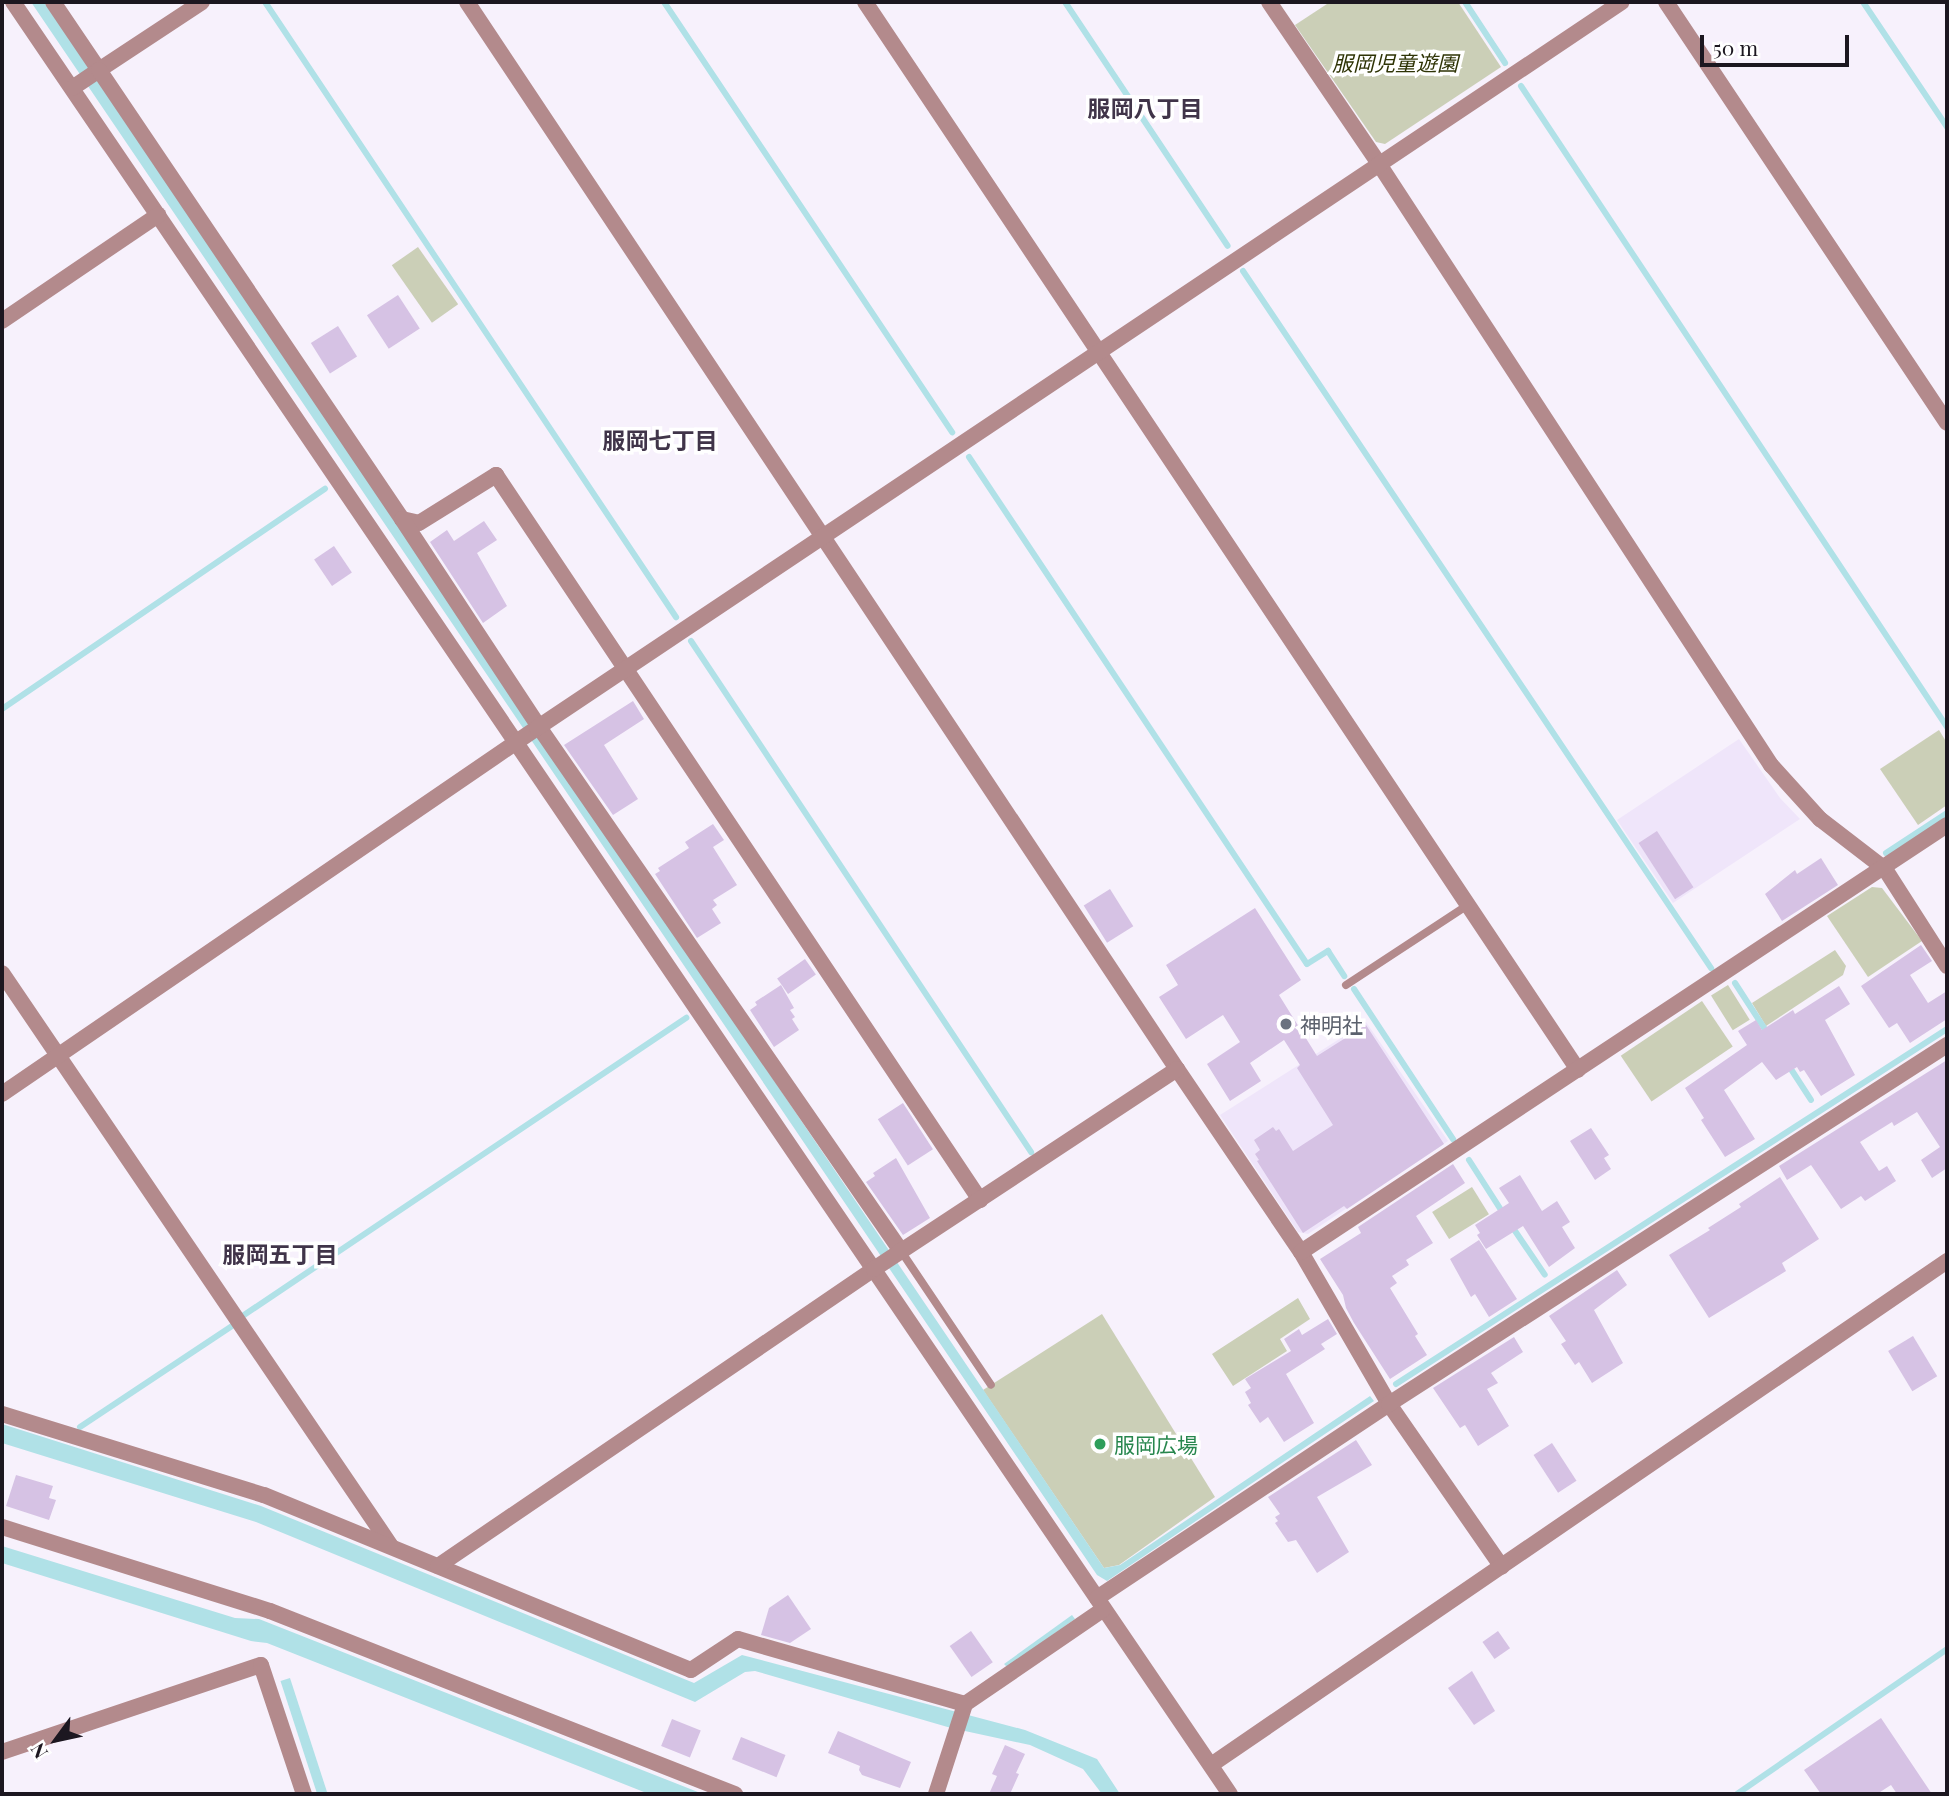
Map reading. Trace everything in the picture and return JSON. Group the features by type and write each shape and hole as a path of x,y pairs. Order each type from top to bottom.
{"street":[{"path":"13,2 1230,1794"},
{"path":"52,2 402,519 538,728 901,1251"},
{"path":"72,88 202,2"},
{"path":"467,2 1301,1252 1389,1405 1502,1567"},
{"path":"865,2 1578,1070"},
{"path":"1269,2 1379,164 1771,765 1820,819 1885,869 1947,967"},
{"path":"2,1094 516,742 1622,2"},
{"path":"1666,2 1947,423"},
{"path":"2,321 158,215"},
{"path":"402,519 419,523 496,475 980,1200"},
{"path":"1301,1252 1885,869 1947,825"},
{"path":"2,973 391,1546"},
{"path":"936,1794 964,1707 1101,1604 1389,1405 1947,1045"},
{"path":"438,1566 874,1269 1177,1069"},
{"path":"1211,1765 1947,1261"},
{"path":"2,1414 264,1495 691,1670 738,1639 964,1707"},
{"path":"2,1527 270,1611 735,1794"},
{"path":"2,1752 261,1665 304,1794"}],"lane":[{"path":"1346,985 1468,905"},
{"path":"901,1251 991,1385"}],"shaded area":[{"path":"1739,739 1780,798 1800,819 1673,903 1617,820"},
{"path":"1366,1022 1448,1141 1308,1234 1298,1232 1220,1115"}],"green space":[{"name":"服岡児童遊園","path":"1330,2 1458,2 1501,67 1385,144 1376,142 1295,25"},
{"path":"418,247 458,304 432,323 392,265"},
{"path":"1939,730 1947,743 1947,805 1918,825 1880,769"},
{"path":"1872,887 1882,888 1922,941 1868,977 1827,916"},
{"path":"1835,950 1846,966 1843,975 1766,1026 1752,1003"},
{"path":"1728,985 1750,1020 1733,1030 1711,996"},
{"path":"1702,1001 1733,1047 1652,1101 1621,1056"},
{"path":"1472,1187 1489,1214 1449,1239 1432,1212"},
{"path":"1298,1298 1310,1319 1280,1339 1287,1351 1233,1386 1212,1354"},
{"name":"服岡広場","path":"1102,1314 1215,1497 1119,1565 1104,1568 983,1390"}],"water":[{"path":"31,2 44,2 1104,1568 1120,1565 1370,1396 1374,1401 1107,1581 1097,1575"},
{"path":"2,1424 261,1506 694,1683 742,1655 1025,1730 1097,1759 1120,1794 1102,1794 1083,1769 1030,1745 951,1728 755,1671 745,1672 695,1702 256,1522 2,1443"},
{"path":"2,1546 235,1618 259,1619 703,1794 649,1794 267,1643 251,1641 2,1563"},
{"path":"1072,1615 1075,1619 1007,1667 1004,1664"},
{"path":"290,1678 328,1794 317,1794 280,1681"}],"building":[{"path":"398,295 420,329 389,349 367,315"},
{"path":"338,326 357,357 330,373 311,343"},
{"path":"484,521 497,540 477,553 507,606 483,623 430,542 447,530 454,541"},
{"path":"334,546 352,573 332,586 314,559"},
{"path":"633,701 644,719 604,745 638,799 613,815 564,745"},
{"path":"713,824 724,840 713,847 737,885 713,900 717,905 712,909 721,923 697,938 655,874 660,871 658,868 689,848 685,842"},
{"path":"1657,831 1693,887 1675,899 1639,843"},
{"path":"1821,858 1838,885 1782,921 1765,894 1795,870 1797,874"},
{"path":"1110,889 1133,926 1107,943 1084,905"},
{"path":"1255,908 1301,980 1279,995 1317,1056 1366,1025 1444,1144 1347,1209 1344,1206 1303,1233 1257,1161 1259,1160 1255,1154 1260,1150 1254,1140 1273,1127 1276,1131 1279,1129 1293,1151 1333,1125 1297,1068 1300,1065 1284,1040 1250,1063 1261,1081 1230,1101 1207,1064 1240,1042 1223,1015 1186,1039 1159,997 1178,985 1166,965"},
{"path":"1921,945 1932,961 1910,975 1928,1003 1947,991 1947,1019 1910,1043 1897,1023 1889,1028 1861,986"},
{"path":"805,959 816,975 788,994 777,979"},
{"path":"781,985 794,1008 790,1010 795,1017 792,1019 799,1030 774,1047 750,1010 757,1005 755,1002"},
{"path":"1839,986 1850,1004 1825,1020 1855,1075 1821,1096 1804,1070 1800,1072 1797,1067 1776,1080 1762,1062 1724,1090 1755,1139 1725,1157 1701,1120 1704,1118 1685,1088 1747,1045 1738,1031 1756,1020 1762,1030 1793,1010 1795,1014"},
{"path":"1947,1060 1947,1168 1932,1178 1921,1160 1940,1147 1917,1112 1894,1126 1892,1122 1860,1142 1879,1171 1887,1166 1896,1181 1865,1201 1861,1196 1841,1209 1811,1165 1787,1180 1779,1166"},
{"path":"903,1103 933,1149 908,1165 878,1119"},
{"path":"1591,1128 1609,1155 1604,1158 1611,1169 1595,1180 1570,1141"},
{"path":"896,1158 930,1218 903,1235 866,1182 875,1176 873,1173"},
{"path":"1453,1164 1465,1183 1416,1216 1433,1243 1406,1260 1409,1265 1392,1276 1397,1283 1390,1288 1418,1334 1415,1336 1427,1355 1390,1379 1354,1323 1343,1295 1320,1259 1361,1233 1358,1227"},
{"path":"1520,1175 1542,1211 1557,1201 1570,1222 1562,1227 1575,1248 1549,1267 1523,1226 1486,1249 1477,1235 1480,1233 1475,1225 1509,1203 1499,1188"},
{"path":"1780,1177 1819,1239 1782,1263 1786,1271 1709,1318 1669,1255 1710,1230 1708,1228 1741,1207 1739,1204"},
{"path":"1479,1240 1517,1299 1489,1317 1475,1294 1471,1297 1450,1259"},
{"path":"1617,1270 1627,1285 1594,1310 1623,1363 1592,1383 1579,1362 1575,1365 1561,1344 1566,1341 1549,1316"},
{"path":"1328,1319 1337,1334 1321,1344 1325,1349 1286,1374 1314,1423 1284,1442 1268,1417 1260,1423 1248,1405 1251,1403 1245,1392 1251,1388 1245,1379 1291,1351 1284,1339 1299,1329 1302,1335"},
{"path":"1913,1336 1937,1376 1912,1391 1888,1351"},
{"path":"1514,1337 1523,1352 1491,1373 1498,1383 1487,1389 1509,1426 1478,1446 1465,1425 1460,1428 1433,1388"},
{"path":"1356,1440 1372,1465 1317,1497 1349,1552 1317,1573 1296,1540 1288,1542 1275,1523 1278,1521 1275,1517 1280,1514 1268,1497"},
{"path":"1552,1443 1577,1481 1558,1493 1534,1455"},
{"path":"16,1475 53,1486 49,1498 56,1500 49,1520 6,1506"},
{"path":"788,1595 811,1629 790,1643 761,1635 769,1608"},
{"path":"971,1631 993,1662 971,1677 950,1646"},
{"path":"1498,1631 1510,1648 1494,1659 1482,1642"},
{"path":"1472,1671 1495,1711 1474,1725 1448,1688"},
{"path":"1881,1718 1932,1794 1897,1794 1891,1785 1877,1794 1821,1794 1804,1770"},
{"path":"672,1719 701,1731 690,1758 661,1746"},
{"path":"838,1731 911,1762 900,1788 862,1775 860,1766 828,1753"},
{"path":"741,1737 786,1755 777,1777 732,1759"},
{"path":"1005,1745 1025,1754 1016,1773 1019,1774 1010,1794 989,1794 997,1776 992,1774"}],"waterway":[{"path":"265,2 676,617"},
{"path":"664,2 952,432"},
{"path":"1065,2 1228,246"},
{"path":"1465,2 1505,63"},
{"path":"1863,2 1947,127"},
{"path":"1521,86 1947,727"},
{"path":"1243,271 1711,968"},
{"path":"969,457 1307,964 1328,951 1344,976"},
{"path":"2,709 325,489"},
{"path":"691,641 1031,1152"},
{"path":"1886,853 1947,813"},
{"path":"1735,983 1768,1034"},
{"path":"1354,989 1453,1139"},
{"path":"244,1315 686,1018"},
{"path":"1396,1384 1947,1029"},
{"path":"1787,1063 1811,1100"},
{"path":"1469,1160 1503,1213"},
{"path":"1511,1225 1545,1275"},
{"path":"80,1427 232,1326"},
{"path":"1737,1794 1947,1649"}],"place":[{"name":"神明社","path":"1286,1024"},
{"name":"服岡広場","path":"1100,1444"}],"district":[{"name":"服岡八丁目","path":"1145,108"},
{"name":"服岡七丁目","path":"660,440"},
{"name":"服岡五丁目","path":"280,1254"}]}
